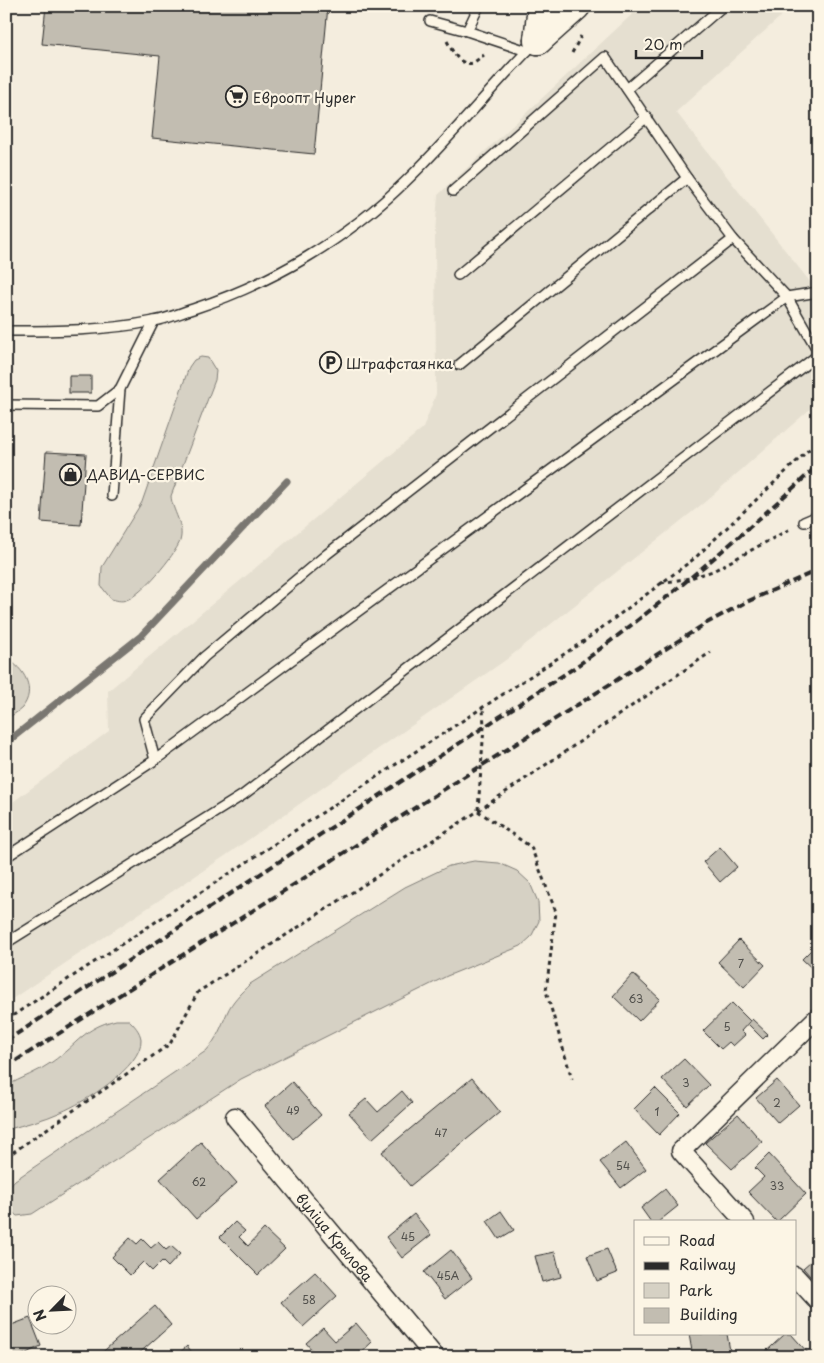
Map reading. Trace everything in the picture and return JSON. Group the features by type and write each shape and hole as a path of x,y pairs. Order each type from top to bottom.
{"main road":[{"path":"533,45 542,6"},
{"path":"533,45 576,6"}],"street":[{"path":"743,1220 681,1151 818,1017"},
{"name":"вуліца Крылова","path":"235,1117 435,1357"},
{"path":"796,1277 818,1301"}],"lane":[{"path":"467,31 479,6"},
{"path":"627,89 724,6"},
{"path":"430,22 533,45"},
{"path":"6,331 64,331 154,321 213,302 267,280 308,257 362,220 406,182 533,45"},
{"path":"453,191 605,57 687,178 733,239 787,297 818,351"},
{"path":"458,275 647,117"},
{"path":"459,365 687,178"},
{"path":"155,760 144,719 204,657 327,554 733,239"},
{"path":"6,857 155,760 787,297 818,292"},
{"path":"112,496 120,389 154,321"},
{"path":"6,943 243,795 818,355"},
{"path":"6,405 98,406 120,389"},
{"path":"804,522 818,516"}],"path":[{"path":"6,1020 584,641 695,558 818,441"},
{"path":"661,583 690,578 713,571 804,522"},
{"path":"6,1157 170,1044 198,992 478,811 711,652"},
{"path":"478,811 484,727 483,708"},
{"path":"478,811 532,847 556,912 546,991 572,1080"}],"shaded area":[{"path":"641,6 792,6 676,112 818,292 818,402 706,501 507,659 225,856 6,1003 6,807 109,731 108,691 423,428 436,394 435,233 438,195"}],"green space":[{"path":"201,357 208,358 216,371 215,380 171,496 181,529 180,541 165,565 140,591 124,601 111,599 101,586 102,567 142,502 189,367 194,360"},
{"path":"6,659 23,673 28,687 28,694 22,708 6,719"},
{"path":"474,861 499,863 517,871 530,883 538,902 539,921 531,937 521,946 447,976 241,1079 32,1214 17,1216 12,1212 6,1198 8,1189 15,1180 206,1051 221,1028 231,1005 250,984 405,887 449,866"},
{"path":"116,1020 129,1020 135,1026 141,1039 139,1050 122,1072 97,1092 71,1107 48,1117 6,1130 6,1086 47,1066 81,1037 96,1027"}],"building":[{"name":"Евроопт Hyper","path":"46,6 328,6 314,154 152,138 160,56 42,44"},
{"path":"69,376 91,376 91,393 69,393"},
{"path":"46,452 86,454 81,525 41,522"},
{"path":"720,847 737,867 720,882 703,862"},
{"path":"739,940 765,965 744,987 718,962"},
{"path":"818,943 818,974 802,959"},
{"path":"633,974 660,999 639,1021 613,996"},
{"path":"732,1003 750,1021 741,1031 745,1035 733,1046 729,1042 721,1049 703,1031"},
{"path":"752,1019 768,1034 763,1039 748,1024"},
{"path":"684,1059 709,1085 687,1106 662,1079"},
{"path":"472,1078 500,1112 410,1186 382,1152"},
{"path":"777,1080 799,1105 778,1123 756,1098"},
{"path":"292,1082 321,1115 293,1139 265,1106"},
{"path":"655,1088 680,1113 659,1135 634,1109"},
{"path":"402,1091 412,1103 372,1139 349,1113 366,1099 378,1112"},
{"path":"738,1114 762,1142 732,1169 705,1143"},
{"path":"201,1142 237,1183 196,1219 160,1179"},
{"path":"626,1142 646,1169 621,1188 600,1162"},
{"path":"769,1154 806,1194 779,1220 775,1220 748,1192 764,1177 755,1168"},
{"path":"665,1189 678,1206 660,1220 650,1220 641,1208"},
{"path":"501,1211 514,1230 499,1239 487,1221"},
{"path":"414,1214 431,1235 402,1258 386,1237"},
{"path":"235,1222 245,1231 239,1237 248,1246 264,1229 285,1249 258,1275 220,1237"},
{"path":"130,1238 137,1244 142,1239 151,1248 158,1242 166,1250 171,1246 180,1254 168,1267 162,1261 152,1271 143,1262 130,1275 112,1257"},
{"path":"607,1249 617,1273 597,1281 587,1256"},
{"path":"451,1250 472,1278 445,1299 424,1272"},
{"path":"555,1252 561,1277 542,1282 535,1256"},
{"path":"818,1255 818,1285 803,1268"},
{"path":"315,1272 337,1296 303,1327 281,1302"},
{"path":"155,1306 171,1325 135,1357 97,1357"},
{"path":"28,1319 28,1336 37,1336 41,1346 18,1357 6,1357 6,1327"},
{"path":"356,1323 372,1342 356,1357 318,1357 306,1343 323,1328 335,1341"},
{"path":"689,1336 727,1336 730,1351 693,1357"},
{"path":"783,1336 793,1336 809,1354 805,1357 760,1357"},
{"path":"187,1346 196,1357 175,1357"}],"waterway":[{"path":"6,743 141,636 287,481"}],"railway":[{"path":"6,1041 577,666 640,619 700,569 818,465"},
{"path":"6,1067 705,624 744,603 818,570"}],"place":[{"name":"Евроопт Hyper","path":"237,97"},
{"name":"Штрафстаянка","path":"330,363"},
{"name":"ДАВИД-СЕРВИС","path":"71,474"}]}
